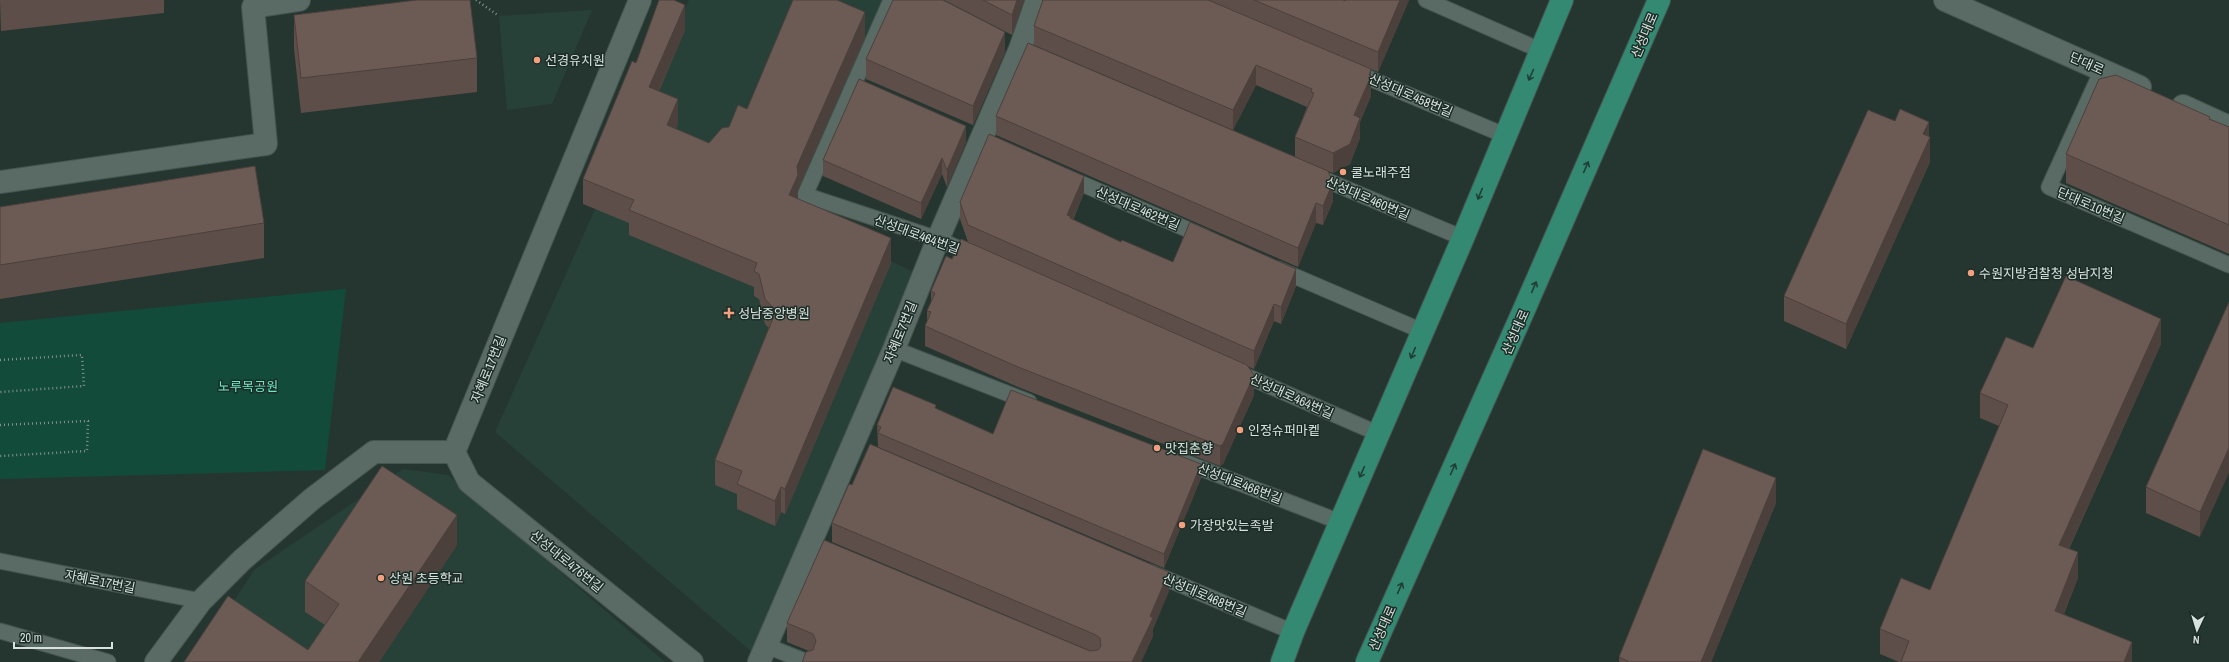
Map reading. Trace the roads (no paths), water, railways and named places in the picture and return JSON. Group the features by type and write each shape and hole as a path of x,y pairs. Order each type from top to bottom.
{"main road":[{"path":"1282,662 1293,632 1379,434 1504,135 1542,51 1562,0"},
{"name":"산성대로","path":"1367,662 1523,312 1659,0"}],"street":[{"path":"0,182 266,144 254,7 299,0"},
{"name":"자혜로17번길","path":"454,452 640,0"},
{"name":"자혜로7번길","path":"763,654 817,546 859,449 894,349 938,239 1020,48 1037,0"},
{"name":"단대로","path":"1949,1 2229,127"},
{"path":"156,662 201,601 242,560 312,499 374,452 454,452"},
{"name":"산성대로476번길","path":"454,452 468,482 692,662"}],"lane":[{"path":"868,89 854,83 891,0"},
{"path":"1426,0 1542,51"},
{"name":"산성대로458번길","path":"1337,64 1504,135"},
{"name":"단대로10번길","path":"2102,70 2049,187 2229,265"},
{"name":"산성대로464번길","path":"854,83 805,195 938,239 988,262"},
{"name":"산성대로460번길","path":"1303,170 1462,238"},
{"name":"산성대로462번길","path":"1052,171 1219,243"},
{"path":"1262,262 1422,331"},
{"path":"894,349 1042,407"},
{"name":"산성대로464번길","path":"1220,364 1379,434"},
{"name":"산성대로466번길","path":"1169,456 1340,522"},
{"name":"자혜로17번길","path":"0,561 201,601"},
{"name":"산성대로468번길","path":"1138,567 1293,632"},
{"path":"0,631 108,662"},
{"path":"763,654 807,662"}],"place":[{"name":"선경유치원","path":"537,60"},
{"name":"쿨노래주점","path":"1343,172"},
{"name":"수원지방검찰청 성남지청","path":"1971,273"},
{"name":"성남중앙병원","path":"729,313"},
{"name":"인정슈퍼마켙","path":"1240,430"},
{"name":"맛집춘향","path":"1157,448"},
{"name":"가장맛있는족발","path":"1182,525"},
{"name":"상원 초등학교","path":"381,578"}],"park label":[{"name":"노루목공원","path":"248,386"}]}
